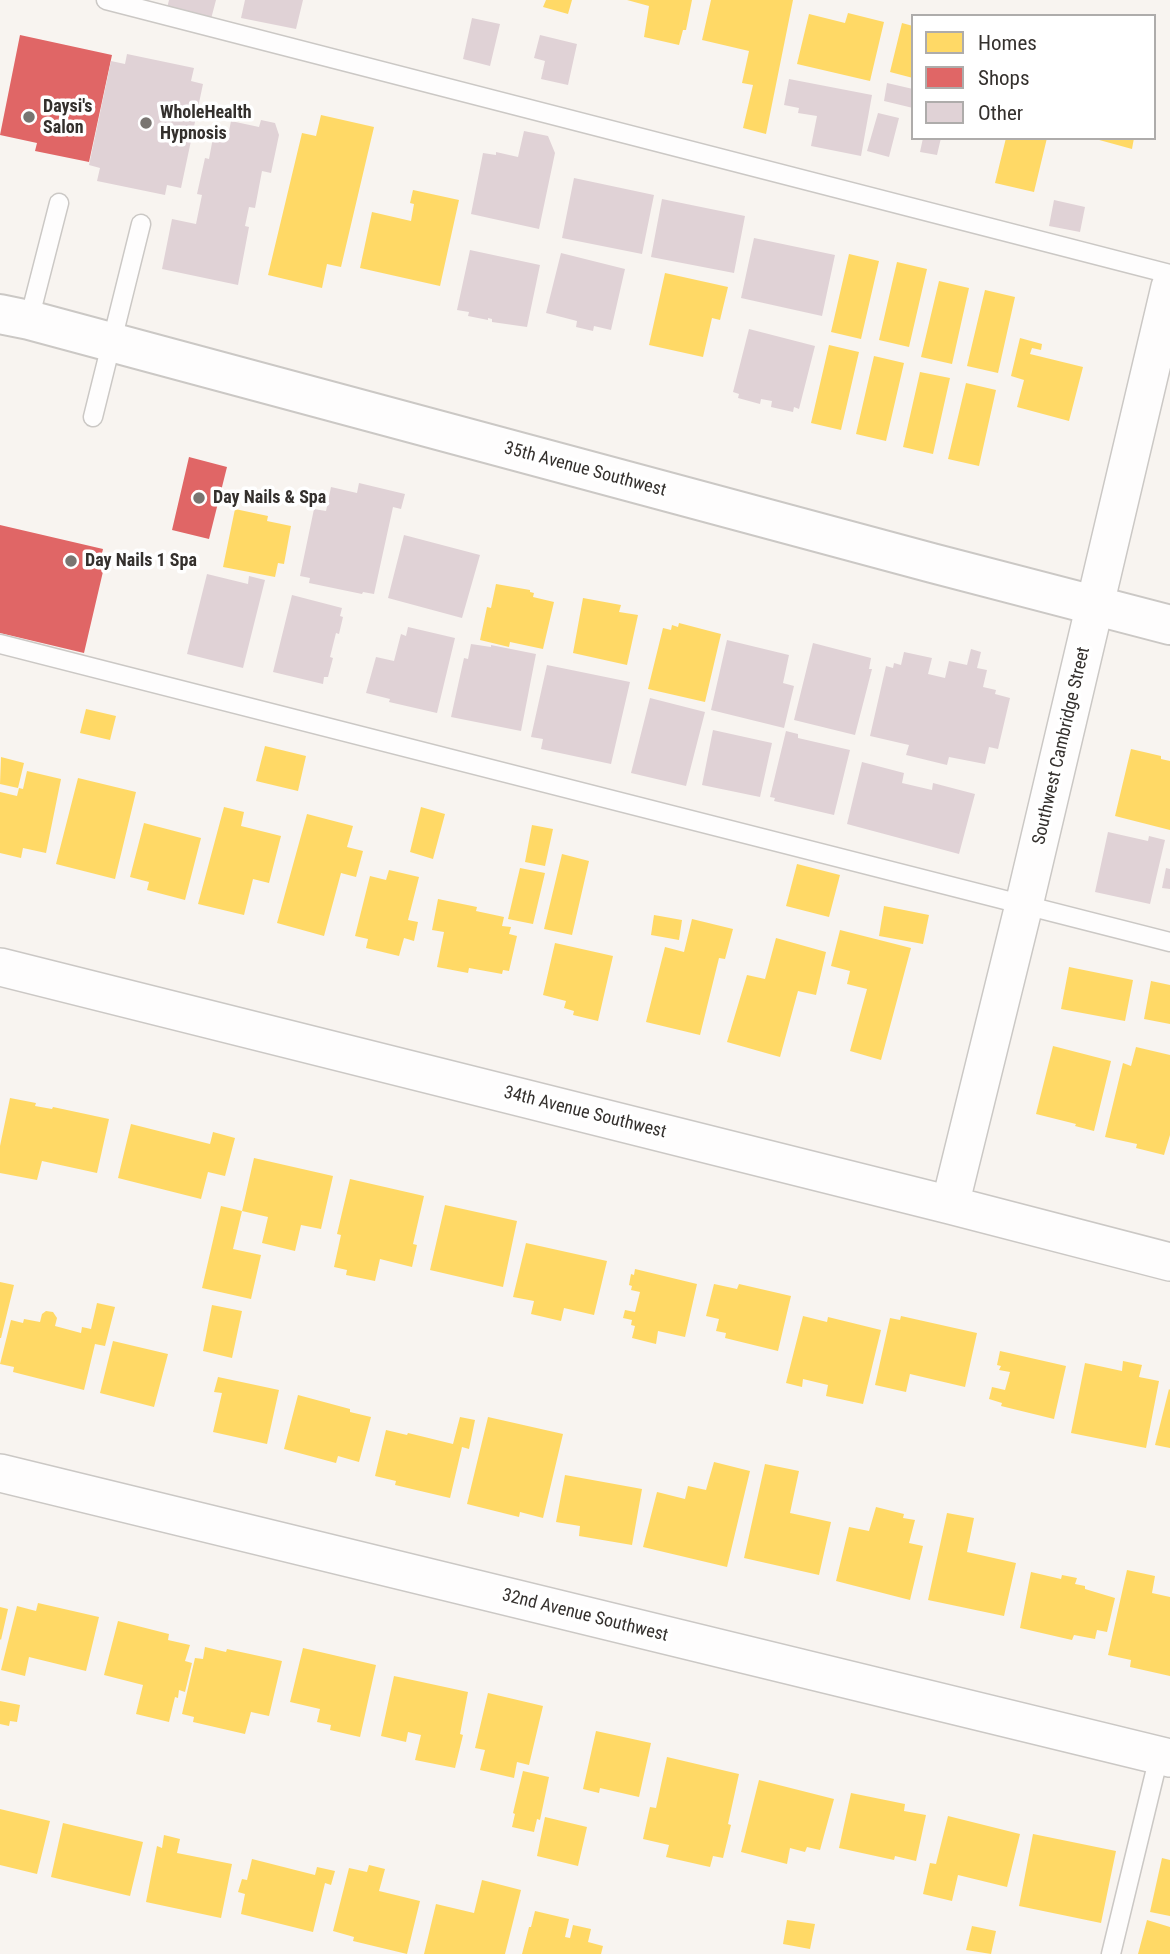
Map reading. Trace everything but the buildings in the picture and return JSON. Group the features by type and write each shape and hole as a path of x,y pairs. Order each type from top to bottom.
{"main road":[{"name":"35th Avenue Southwest","path":"15,317 1170,625"}],"street":[{"name":"Southwest Cambridge Street","path":"950,1205 1024,905 1170,286"},
{"name":"34th Avenue Southwest","path":"0,967 1170,1262"},
{"name":"32nd Avenue Southwest","path":"0,1474 1164,1757"}],"lane":[{"path":"106,0 1170,274"},
{"path":"15,317 59,203"},
{"path":"93,417 141,224"},
{"path":"0,644 1170,942"},
{"path":"1111,1954 1164,1757"}],"place":[{"name":"Daysi's Salon","path":"29,117"},
{"name":"WholeHealth Hypnosis","path":"146,123"},
{"name":"Day Nails & Spa","path":"199,498"},
{"name":"Day Nails 1 Spa","path":"71,561"}]}
